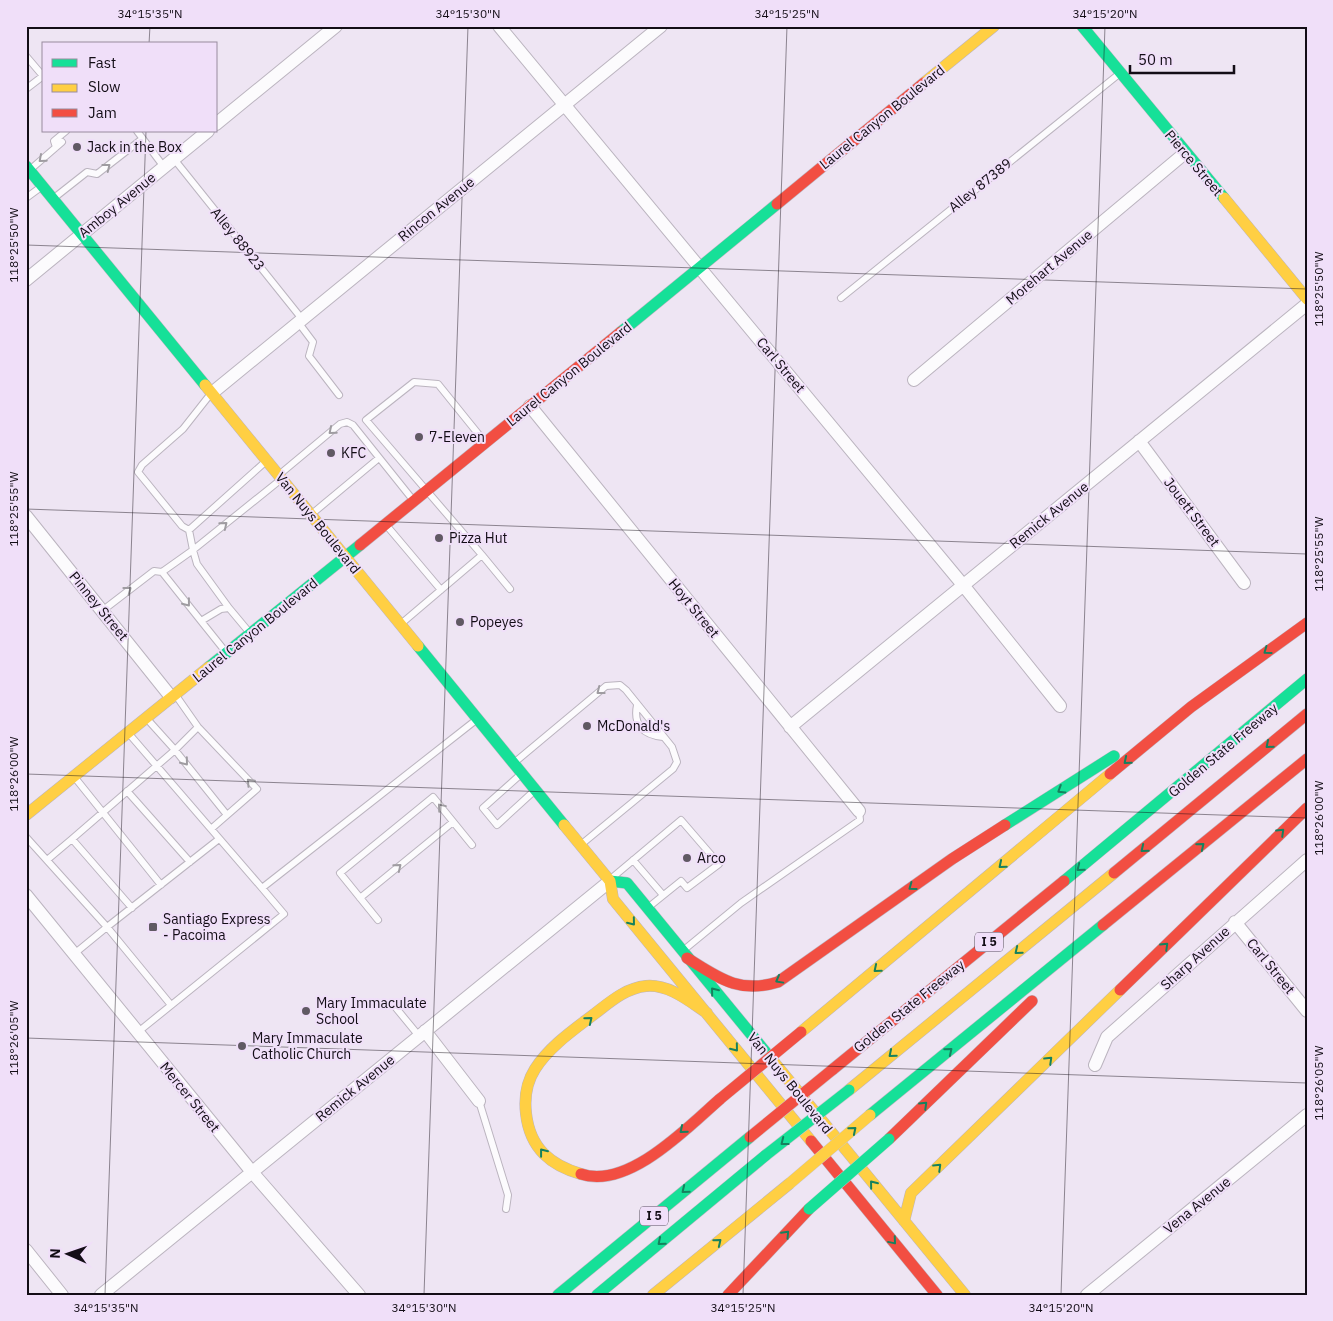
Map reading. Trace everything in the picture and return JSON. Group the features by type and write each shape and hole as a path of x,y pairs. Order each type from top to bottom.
{"main road":[{"name":"Laurel Canyon Boulevard","path":"26,814 346,557 994,26"},
{"name":"Pierce Street","path":"1082,26 1307,300"},
{"name":"Van Nuys Boulevard","path":"28,168 52,200 281,477 610,881 613,899 937,1295"},
{"path":"685,955 739,987 762,988 778,982 952,859 1191,707 1307,623"},
{"name":"Golden State Freeway","path":"558,1295 1145,815 1307,680"},
{"path":"707,1013 676,992 649,984 635,987 622,993 554,1048 534,1070 526,1092 526,1117 534,1140 550,1161 574,1174 600,1177 643,1163 1191,707"},
{"path":"597,1295 1307,714"},
{"path":"1256,770 1307,728"},
{"path":"653,1295 870,1115 1307,760"},
{"path":"1254,803 1255,786"},
{"path":"904,1222 911,1193 1307,808"},
{"name":"Van Nuys Boulevard","path":"610,881 627,883 965,1295"},
{"path":"728,1295 810,1209 889,1139 1137,899"}],"street":[{"path":"218,122 336,26"},
{"name":"Carl Street","path":"499,26 963,585 1060,706"},
{"name":"Rincon Avenue","path":"212,393 661,26"},
{"name":"Amboy Avenue","path":"26,280 207,132"},
{"name":"Morehart Avenue","path":"914,380 1185,153"},
{"name":"Remick Avenue","path":"790,726 1307,304"},
{"name":"Hoyt Street","path":"530,406 859,811"},
{"name":"Jouett Street","path":"1139,441 1244,583"},
{"name":"Pinney Street","path":"26,516 102,611 173,695"},
{"name":"Sharp Avenue","path":"1095,1065 1107,1037 1307,860"},
{"name":"Remick Avenue","path":"101,1295 610,881"},
{"name":"Mercer Street","path":"26,895 252,1172 359,1295"},
{"name":"Carl Street","path":"1235,922 1307,1010"},
{"path":"422,1033 479,1100"},
{"name":"Vena Avenue","path":"1086,1295 1307,1115"},
{"path":"26,1250 62,1295"}],"lane":[{"path":"26,56 42,76 26,89"},
{"name":"Alley 87389","path":"841,298 1120,73"},
{"path":"56,147 54,141 65,132"},
{"name":"Alley 88923","path":"138,132 142,139 169,163 300,320 313,342 309,356 339,395"},
{"path":"52,200 87,172 97,174 142,139"},
{"path":"28,168 62,142"},
{"path":"26,198 42,186"},
{"path":"485,442 438,384 414,382 366,420 510,589"},
{"path":"212,393 183,429 142,465 138,472 182,526 189,530 197,564 250,633"},
{"path":"102,611 154,571 162,572 193,550 281,477 340,424 347,422 353,425 414,500"},
{"path":"311,514 380,458"},
{"path":"189,530 267,461"},
{"path":"386,524 441,590"},
{"path":"401,624 482,555"},
{"path":"162,572 226,652"},
{"path":"221,609 223,600"},
{"path":"201,621 221,609 229,608"},
{"path":"514,763 606,686 620,685 663,737 676,755 677,762 673,769 580,845"},
{"path":"173,695 198,727 257,789 211,829"},
{"path":"637,705 635,718 642,730 655,736 663,737"},
{"path":"146,717 227,815"},
{"path":"262,888 478,718"},
{"path":"47,860 157,766 198,727"},
{"path":"128,732 284,914 138,1032"},
{"path":"522,773 483,808 497,825 536,790"},
{"path":"74,776 161,884"},
{"path":"127,791 190,862"},
{"path":"378,920 340,873 432,798 472,845"},
{"path":"685,955 741,903 860,820 859,811"},
{"path":"610,881 681,820 718,864 687,888 681,881 647,908"},
{"path":"360,898 454,822"},
{"path":"26,837 107,927 171,1005"},
{"path":"72,838 132,908"},
{"path":"74,954 219,839"},
{"path":"633,860 663,895"},
{"path":"396,1008 422,1033"},
{"path":"479,1100 508,1195 506,1209"}],"traffic: fast":[{"path":"1082,26 1224,198"},
{"path":"26,166 205,385"},
{"path":"621,332 777,204"},
{"path":"209,667 360,545"},
{"path":"418,646 564,825"},
{"path":"1064,881 1307,679"},
{"path":"1005,825 1114,756"},
{"path":"610,881 627,883 773,1061"},
{"path":"870,1115 1103,925"},
{"path":"766,1155 849,1090"},
{"path":"558,1295 750,1137"},
{"path":"809,1209 889,1139"},
{"path":"597,1295 766,1155"}],"traffic: slow":[{"path":"924,83 994,26"},
{"path":"1224,198 1307,299"},
{"path":"205,385 418,646"},
{"path":"26,815 209,667"},
{"path":"801,1032 1110,774"},
{"path":"564,825 610,881 613,899 811,1141"},
{"path":"849,1090 1114,873"},
{"path":"581,1174 566,1169 544,1154 537,1146 528,1125 526,1113 527,1090 530,1079 541,1061 561,1040 605,1006 624,993 638,987 654,986 671,990 707,1013"},
{"path":"904,1221 911,1193 1120,990"},
{"path":"773,1061 965,1295"},
{"path":"789,1184 870,1115"},
{"path":"653,1295 789,1184"}],"traffic: jam":[{"path":"777,204 924,83"},
{"path":"360,545 621,332"},
{"path":"1110,774 1191,707 1307,623"},
{"path":"1114,873 1307,714"},
{"path":"1103,925 1307,759"},
{"path":"1120,990 1307,808"},
{"path":"687,958 720,978 741,985 752,986 778,982 952,859 1005,825"},
{"path":"832,1070 1064,881"},
{"path":"889,1139 1032,1001"},
{"path":"720,1099 801,1032"},
{"path":"750,1137 832,1070"},
{"path":"581,1174 599,1177 618,1173 637,1165 674,1139 720,1099"},
{"path":"811,1141 937,1295"},
{"path":"728,1295 809,1209"}],"place":[{"name":"Jack in the Box","path":"77,147"},
{"name":"7-Eleven","path":"419,437"},
{"name":"KFC","path":"331,453"},
{"name":"Pizza Hut","path":"439,538"},
{"name":"Popeyes","path":"460,622"},
{"name":"McDonald's","path":"587,726"},
{"name":"Arco","path":"687,858"},
{"name":"Santiago Express - Pacoima","path":"153,927"},
{"name":"Mary Immaculate School","path":"306,1011"},
{"name":"Mary Immaculate Catholic Church","path":"242,1046"}]}
